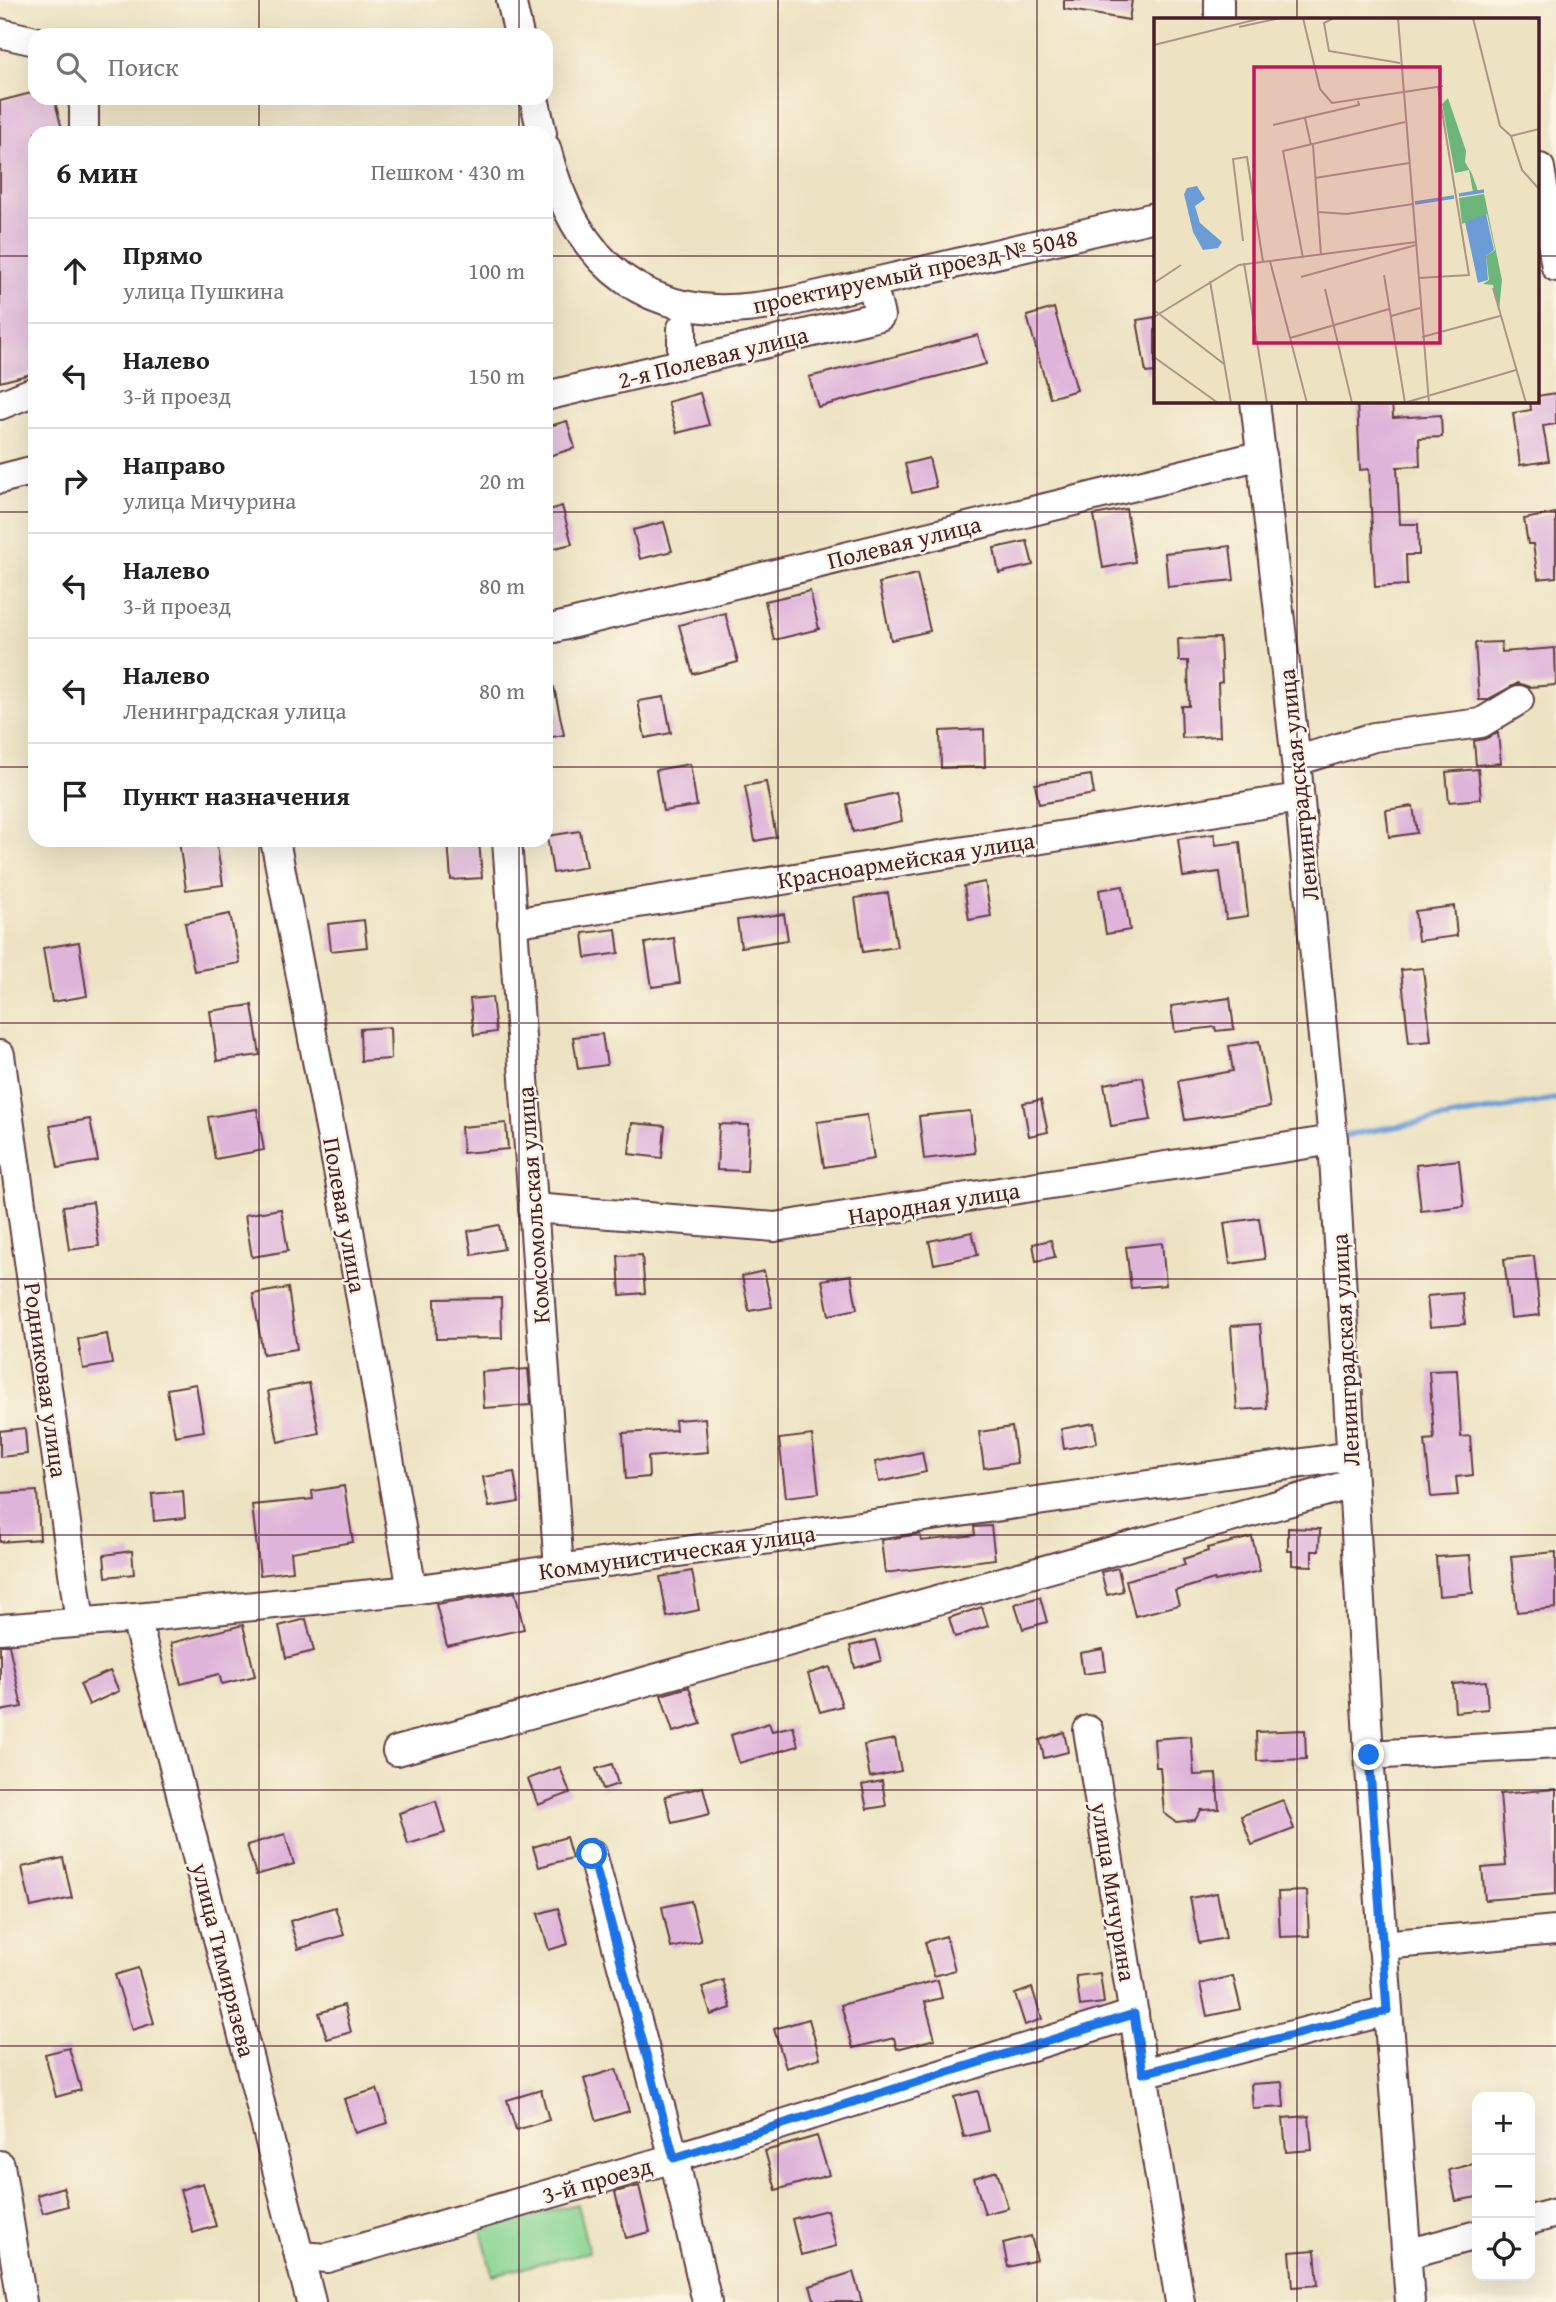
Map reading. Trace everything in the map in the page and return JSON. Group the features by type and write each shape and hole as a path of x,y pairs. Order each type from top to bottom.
{"street":[{"path":"511,0 517,28"},
{"path":"1219,0 1219,18"},
{"path":"0,33 28,39"},
{"path":"83,126 84,105"},
{"path":"536,105 540,126"},
{"path":"1544,166 1556,267"},
{"name":"проектируемый проезд № 5048","path":"553,186 584,241 604,263 654,295 685,305 713,309 746,309 789,302 1154,217"},
{"name":"2-я Полевая улица","path":"553,395 880,316 872,283"},
{"path":"682,328 682,364"},
{"path":"0,405 28,394"},
{"name":"Ленинградская улица","path":"1255,402 1296,761 1333,1140 1369,1755 1410,2302"},
{"name":"Полевая улица","path":"553,628 1262,454"},
{"path":"0,479 28,472"},
{"path":"1296,761 1374,737 1481,723 1519,700"},
{"name":"Красноармейская улица","path":"512,923 1299,798"},
{"name":"Полевая улица","path":"276,847 345,1207 412,1590"},
{"name":"Комсомольская улица","path":"507,847 559,1569"},
{"name":"Родниковая улица","path":"0,1055 79,1622"},
{"name":"Народная улица","path":"533,1208 775,1227 1333,1140"},
{"path":"397,1751 1352,1470"},
{"name":"Коммунистическая улица","path":"0,1629 412,1590 559,1569 1352,1470"},
{"name":"улица Тимирязева","path":"136,1618 312,2302"},
{"name":"улица Мичурина","path":"1088,1730 1180,2302"},
{"path":"1369,1755 1556,1744"},
{"path":"592,1854 674,2158 707,2302"},
{"path":"1382,1945 1556,1930"},
{"path":"1143,2073 1387,2011"},
{"name":"3-й проезд","path":"299,2256 327,2258 674,2158 1134,2014"},
{"path":"0,2165 22,2302"},
{"path":"1535,2219 1556,2213"},
{"path":"1406,2254 1472,2236"}],"green space":[{"path":"577,2204 589,2252 492,2275 481,2228"}],"building":[{"path":"1064,0 1132,0 1129,20 1064,9"},
{"path":"28,94 28,105 56,105 61,126 28,126 28,375 0,382 0,101"},
{"path":"1054,308 1077,390 1050,398 1027,316"},
{"path":"1154,317 1154,372 1146,373 1137,320"},
{"path":"978,335 986,364 818,407 809,377"},
{"path":"700,393 709,425 677,433 668,402"},
{"path":"1556,393 1556,424 1543,426 1549,461 1520,465 1513,413 1531,410 1530,402 1538,402 1538,396"},
{"path":"1357,402 1392,402 1393,418 1441,415 1442,437 1419,438 1420,466 1397,467 1400,524 1418,524 1419,555 1406,555 1407,585 1375,587 1369,469 1360,470"},
{"path":"567,421 575,448 553,455 553,425"},
{"path":"929,458 936,487 912,493 905,464"},
{"path":"562,506 572,544 553,548 553,509"},
{"path":"1126,509 1135,562 1103,568 1094,515"},
{"path":"1556,513 1556,577 1538,579 1533,544 1528,544 1524,519"},
{"path":"664,522 672,551 640,559 633,530"},
{"path":"1027,541 1033,565 999,573 994,548"},
{"path":"1230,546 1234,580 1168,587 1165,553"},
{"path":"917,574 930,631 891,640 879,583"},
{"path":"810,591 819,629 774,640 765,601"},
{"path":"725,613 738,662 693,674 679,625"},
{"path":"1220,638 1220,736 1182,738 1181,706 1189,706 1188,661 1179,661 1178,639"},
{"path":"1501,642 1502,652 1555,648 1556,685 1529,687 1518,683 1487,700 1479,700 1475,643"},
{"path":"553,687 564,735 553,737"},
{"path":"664,697 671,733 645,738 638,701"},
{"path":"984,729 985,767 941,768 940,731"},
{"path":"1498,733 1501,763 1476,765 1474,741"},
{"path":"690,764 697,806 663,811 656,770"},
{"path":"1478,769 1481,799 1449,802 1446,772"},
{"path":"1091,775 1094,794 1039,804 1035,784"},
{"path":"766,782 776,837 755,841 745,786"},
{"path":"896,793 902,821 853,832 847,804"},
{"path":"1413,806 1417,833 1389,837 1386,810"},
{"path":"580,831 586,867 553,873 549,847 553,847 553,835"},
{"path":"1214,834 1216,845 1240,842 1248,916 1226,919 1220,872 1183,877 1178,839"},
{"path":"180,847 217,847 223,885 186,890"},
{"path":"449,847 480,847 482,878 451,880"},
{"path":"985,882 991,916 969,920 964,886"},
{"path":"1123,886 1130,930 1106,934 1099,890"},
{"path":"888,893 897,947 863,952 855,898"},
{"path":"1454,906 1457,936 1418,941 1415,911"},
{"path":"230,914 240,963 194,971 185,923"},
{"path":"784,914 788,940 741,947 737,920"},
{"path":"364,920 367,947 331,951 328,924"},
{"path":"616,929 619,953 586,958 583,933"},
{"path":"674,938 680,983 652,987 645,943"},
{"path":"79,942 87,996 52,1002 43,948"},
{"path":"1423,968 1431,1041 1409,1043 1401,970"},
{"path":"492,997 496,1032 474,1035 470,999"},
{"path":"1230,998 1234,1029 1216,1031 1215,1027 1175,1032 1171,1006"},
{"path":"252,1005 260,1055 217,1061 210,1011"},
{"path":"390,1027 391,1059 361,1061 360,1029"},
{"path":"602,1034 607,1065 578,1069 573,1037"},
{"path":"1259,1041 1270,1107 1185,1120 1178,1081 1233,1071 1229,1046"},
{"path":"1143,1077 1151,1120 1111,1126 1104,1084"},
{"path":"1041,1100 1048,1132 1029,1136 1023,1103"},
{"path":"257,1109 264,1150 215,1159 208,1117"},
{"path":"970,1111 975,1153 924,1159 919,1116"},
{"path":"867,1115 874,1159 824,1167 817,1122"},
{"path":"90,1119 98,1161 58,1168 50,1126"},
{"path":"506,1123 508,1149 463,1153 461,1127"},
{"path":"632,1123 665,1126 662,1158 629,1154"},
{"path":"719,1124 749,1125 747,1171 717,1170"},
{"path":"1459,1160 1464,1206 1421,1211 1416,1165"},
{"path":"93,1202 99,1246 69,1250 63,1206"},
{"path":"281,1209 288,1251 252,1257 245,1215"},
{"path":"1259,1218 1265,1259 1230,1264 1224,1223"},
{"path":"499,1225 504,1249 472,1255 468,1231"},
{"path":"972,1232 978,1255 934,1264 929,1241"},
{"path":"1051,1240 1055,1257 1036,1261 1033,1244"},
{"path":"1162,1243 1166,1285 1131,1288 1126,1247"},
{"path":"642,1255 645,1293 620,1295 618,1256"},
{"path":"1534,1256 1540,1315 1511,1318 1504,1259"},
{"path":"764,1271 772,1307 749,1311 742,1276"},
{"path":"851,1275 857,1309 829,1315 822,1280"},
{"path":"288,1288 297,1349 263,1354 253,1294"},
{"path":"1462,1293 1465,1324 1430,1327 1427,1296"},
{"path":"501,1298 502,1338 436,1339 435,1299"},
{"path":"1260,1324 1267,1408 1237,1410 1231,1326"},
{"path":"107,1334 112,1364 83,1369 78,1339"},
{"path":"528,1369 531,1405 484,1408 482,1372"},
{"path":"1457,1370 1461,1437 1470,1436 1473,1475 1456,1477 1458,1495 1431,1497 1425,1440 1434,1439 1429,1371"},
{"path":"309,1383 319,1433 278,1442 268,1391"},
{"path":"196,1384 204,1431 175,1436 167,1389"},
{"path":"705,1418 708,1452 648,1457 649,1477 626,1479 623,1433 676,1430 675,1420"},
{"path":"1094,1423 1097,1443 1064,1449 1061,1429"},
{"path":"1012,1427 1017,1463 984,1468 979,1432"},
{"path":"25,1428 27,1454 0,1457 0,1431"},
{"path":"812,1435 819,1493 786,1497 779,1439"},
{"path":"922,1452 926,1472 879,1482 875,1462"},
{"path":"514,1472 519,1502 489,1507 483,1477"},
{"path":"344,1486 353,1542 291,1552 293,1571 260,1575 252,1505 313,1499 312,1491"},
{"path":"37,1491 40,1539 0,1542 0,1493"},
{"path":"183,1491 185,1518 154,1521 152,1494"},
{"path":"991,1526 995,1559 885,1573 881,1540 920,1534 921,1541 975,1535 974,1527"},
{"path":"1288,1528 1320,1529 1319,1551 1312,1551 1312,1566 1292,1565 1292,1551 1288,1551"},
{"path":"1252,1537 1260,1571 1215,1581 1214,1579 1175,1591 1179,1605 1135,1616 1126,1580 1185,1565 1183,1559 1208,1551 1207,1548"},
{"path":"132,1551 134,1574 106,1577 104,1555"},
{"path":"1556,1552 1556,1608 1517,1612 1511,1556"},
{"path":"1470,1555 1473,1593 1439,1596 1436,1557"},
{"path":"1118,1568 1123,1591 1107,1595 1101,1572"},
{"path":"692,1571 699,1610 667,1617 660,1577"},
{"path":"515,1592 524,1629 447,1646 436,1604"},
{"path":"1040,1597 1047,1622 1023,1629 1015,1604"},
{"path":"982,1607 988,1626 955,1637 949,1618"},
{"path":"306,1619 314,1651 286,1658 279,1626"},
{"path":"243,1625 255,1676 222,1684 219,1674 181,1684 171,1643"},
{"path":"875,1640 881,1661 855,1668 850,1646"},
{"path":"0,1645 9,1645 22,1707 0,1711"},
{"path":"1103,1649 1106,1671 1083,1674 1080,1653"},
{"path":"830,1667 842,1706 820,1712 808,1674"},
{"path":"110,1671 119,1691 89,1705 80,1684"},
{"path":"1486,1681 1488,1709 1455,1712 1453,1684"},
{"path":"689,1687 701,1724 673,1732 661,1695"},
{"path":"769,1723 772,1731 793,1726 798,1746 739,1763 731,1735"},
{"path":"1305,1730 1306,1759 1257,1761 1256,1732"},
{"path":"1064,1732 1068,1752 1044,1758 1040,1740"},
{"path":"1191,1736 1194,1775 1216,1774 1219,1809 1201,1810 1195,1820 1176,1822 1164,1813 1160,1767 1156,1767 1154,1739"},
{"path":"895,1739 901,1771 870,1777 864,1745"},
{"path":"612,1764 618,1784 603,1789 596,1769"},
{"path":"560,1767 570,1793 538,1805 528,1779"},
{"path":"882,1781 886,1806 867,1809 862,1785"},
{"path":"703,1787 710,1814 672,1823 665,1796"},
{"path":"1556,1789 1556,1894 1485,1900 1482,1868 1506,1866 1500,1794"},
{"path":"1283,1800 1294,1829 1252,1845 1241,1816"},
{"path":"436,1801 445,1833 408,1844 399,1813"},
{"path":"285,1834 294,1864 256,1875 247,1845"},
{"path":"566,1837 572,1858 539,1867 533,1847"},
{"path":"63,1858 72,1898 31,1907 22,1867"},
{"path":"1307,1891 1309,1936 1280,1937 1278,1892"},
{"path":"1217,1893 1226,1938 1199,1943 1190,1898"},
{"path":"691,1901 701,1941 671,1948 662,1907"},
{"path":"335,1907 344,1935 298,1949 290,1921"},
{"path":"558,1908 568,1944 549,1950 538,1914"},
{"path":"946,1936 955,1970 934,1976 925,1942"},
{"path":"138,1968 154,2023 132,2030 115,1975"},
{"path":"1100,1973 1104,2003 1080,2006 1076,1976"},
{"path":"1233,1976 1241,2009 1207,2016 1200,1984"},
{"path":"723,1980 731,2008 711,2015 702,1987"},
{"path":"938,1980 942,1998 925,2002 935,2039 897,2049 894,2038 853,2048 841,2005"},
{"path":"1032,1988 1042,2019 1025,2025 1015,1994"},
{"path":"344,2005 351,2032 327,2039 319,2013"},
{"path":"809,2019 820,2058 786,2068 774,2029"},
{"path":"69,2048 81,2090 56,2097 45,2054"},
{"path":"616,2069 629,2111 597,2121 584,2079"},
{"path":"1282,2082 1284,2107 1253,2109 1251,2084"},
{"path":"377,2089 388,2123 355,2133 344,2099"},
{"path":"541,2090 549,2120 516,2130 507,2100"},
{"path":"978,2091 988,2131 964,2137 954,2097"},
{"path":"1309,2116 1312,2150 1286,2152 1283,2118"},
{"path":"817,2136 829,2175 776,2190 765,2151"},
{"path":"1472,2164 1472,2198 1456,2201 1449,2170"},
{"path":"997,2171 1008,2208 985,2214 974,2178"},
{"path":"203,2183 216,2226 193,2233 180,2190"},
{"path":"639,2186 650,2232 626,2238 615,2192"},
{"path":"63,2187 68,2206 43,2213 37,2195"},
{"path":"827,2210 836,2246 801,2255 792,2219"},
{"path":"1031,2236 1037,2260 1008,2267 1003,2243"},
{"path":"1315,2250 1318,2285 1293,2287 1290,2252"},
{"path":"853,2272 862,2302 815,2302 810,2286"}],"waterway":[{"path":"1341,1136 1556,1099"}],"route":[{"path":"592,1854 674,2158 1134,2014 1143,2073 1387,2011 1369,1755"}]}
